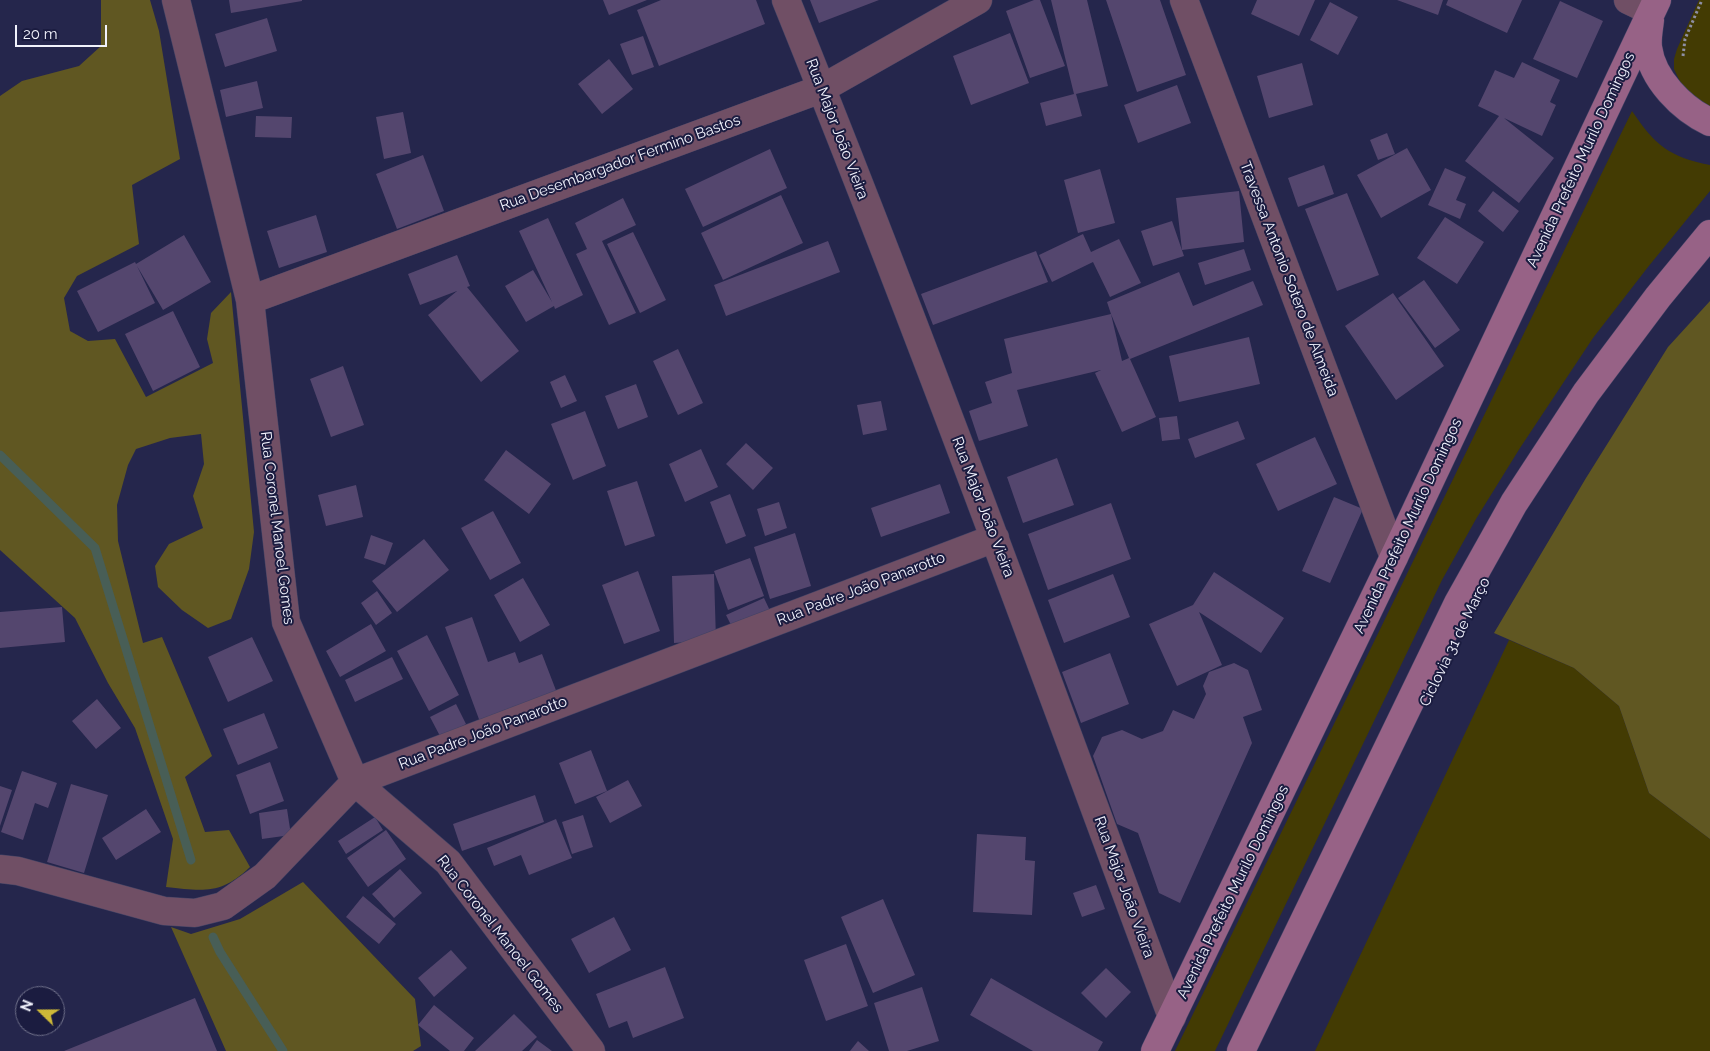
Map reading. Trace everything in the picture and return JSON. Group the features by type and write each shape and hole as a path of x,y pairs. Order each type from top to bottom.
{"main road":[{"name":"Avenida Prefeito Murilo Domingos","path":"1156,1051 1394,557 1645,4"},
{"path":"1645,4 1648,47 1652,61 1660,76 1673,96 1710,122"},
{"path":"1241,1051 1458,603 1514,503 1586,393 1658,297 1710,234"}],"street":[{"name":"Rua Coronel Manoel Gomes","path":"176,0 250,300 286,622 355,782 448,862 591,1051"},
{"name":"Rua Major João Vieira","path":"786,0 995,538 1172,1017"},
{"name":"Rua Desembargador Fermino Bastos","path":"250,300 821,88 978,0"},
{"name":"Travessa Antonio Sotero de Almeida","path":"1184,0 1394,557"},
{"name":"Rua Padre João Panarotto","path":"0,869 18,871 164,911 195,913 222,906 265,876 355,782 995,538"}],"path":[{"path":"1684,64 1682,56 1686,39 1702,0"}],"shaded area":[{"path":"101,0 150,0 159,31 180,159 132,185 139,244 77,276 64,298 70,331 88,341 115,339 146,397 213,363 207,339 211,313 231,292 254,532 249,569 231,619 208,628 182,610 158,587 155,566 169,544 203,528 193,496 204,464 201,434 170,438 136,449 128,465 117,505 118,541 143,643 162,637 212,756 185,777 205,832 229,830 250,867 230,882 211,889 166,887 173,839 135,728 108,683 75,618 0,550 0,96 22,81 79,66 101,46"},
{"path":"1699,0 1710,0 1710,113 1684,90 1674,69 1677,49"},
{"path":"1632,111 1648,133 1664,148 1684,158 1710,165 1710,191 1593,338 1520,448 1476,519 1442,580 1215,1051 1175,1051"},
{"path":"1710,301 1710,839 1649,793 1619,706 1574,668 1494,633 1586,478 1668,347"},
{"path":"1509,640 1574,668 1619,706 1649,793 1710,839 1710,1051 1315,1051"},
{"path":"303,882 415,999 421,1046 413,1051 226,1051 171,927 191,934 240,919"}],"building":[{"path":"229,0 302,0 302,1 231,13"},
{"path":"603,0 647,0 609,15"},
{"path":"661,0 756,0 765,24 659,66 637,10"},
{"path":"810,0 879,0 819,23"},
{"path":"1034,0 1040,0 1065,66 1030,78 1006,11"},
{"path":"1051,0 1087,0 1108,86 1076,94 1082,116 1046,126 1040,103 1074,94"},
{"path":"1106,0 1160,0 1186,75 1137,92"},
{"path":"1257,0 1315,0 1299,36 1251,14"},
{"path":"1397,0 1443,0 1438,15"},
{"path":"1448,0 1522,0 1507,33 1446,5"},
{"path":"1560,1 1603,21 1577,78 1533,59"},
{"path":"1330,2 1358,17 1338,55 1310,40"},
{"path":"267,18 277,51 225,67 215,34"},
{"path":"1010,33 1029,83 971,105 953,56"},
{"path":"643,36 654,67 632,75 620,44"},
{"path":"609,59 633,89 602,114 578,84"},
{"path":"1522,62 1560,80 1550,102 1556,105 1542,136 1504,118 1554,158 1519,203 1465,161 1499,116 1478,106 1495,70 1514,78"},
{"path":"1302,63 1313,105 1269,118 1257,76"},
{"path":"257,81 263,108 226,117 220,90"},
{"path":"1177,85 1191,123 1138,143 1124,105"},
{"path":"403,112 411,153 384,159 376,117"},
{"path":"256,116 292,117 291,138 255,137"},
{"path":"1387,133 1395,154 1378,160 1370,140"},
{"path":"1407,148 1431,190 1381,218 1357,175"},
{"path":"770,149 787,188 703,227 685,189"},
{"path":"423,155 444,211 397,229 376,174"},
{"path":"1324,165 1334,194 1298,207 1288,178"},
{"path":"1445,168 1466,177 1456,200 1466,204 1460,219 1428,205"},
{"path":"1100,169 1115,223 1078,233 1064,180"},
{"path":"1239,191 1244,242 1182,250 1176,198"},
{"path":"1493,191 1519,211 1503,232 1478,211"},
{"path":"1347,193 1379,275 1337,291 1305,209"},
{"path":"781,195 803,243 723,280 701,233"},
{"path":"623,198 636,225 602,241 636,313 609,325 576,254 587,249 575,223"},
{"path":"316,215 327,252 279,268 267,231"},
{"path":"1445,217 1484,242 1457,284 1417,258"},
{"path":"548,218 583,295 555,309 554,306 526,322 505,286 533,270 552,302 519,231"},
{"path":"1172,221 1184,256 1153,266 1141,231"},
{"path":"633,232 666,300 640,313 607,244"},
{"path":"1083,234 1091,252 1119,239 1141,283 1110,297 1093,262 1052,282 1039,255"},
{"path":"184,235 211,282 163,310 137,266 155,303 98,332 77,291 135,262 136,264"},
{"path":"828,241 840,272 726,316 714,285"},
{"path":"1244,249 1251,270 1205,285 1198,263"},
{"path":"1036,251 1048,282 933,325 921,294"},
{"path":"457,255 470,286 467,287 519,351 481,382 428,315 457,291 420,305 408,274"},
{"path":"1179,272 1193,306 1253,281 1263,305 1130,359 1156,417 1122,432 1095,373 1101,370 1017,390 1028,426 979,441 969,411 992,403 985,382 1012,373 1004,339 1111,314 1107,302","holes":["1111,314 1129,358 1122,361"]},
{"path":"1424,280 1460,330 1435,348 1398,298"},
{"path":"1393,293 1444,366 1396,400 1345,326"},
{"path":"173,311 200,367 153,391 125,334"},
{"path":"1249,337 1260,384 1179,402 1169,356"},
{"path":"678,349 703,403 678,415 653,361"},
{"path":"343,366 364,425 331,437 310,379"},
{"path":"565,375 577,401 561,408 550,382"},
{"path":"636,384 648,417 618,429 605,396"},
{"path":"881,401 887,430 863,435 857,405"},
{"path":"585,411 606,466 573,480 551,424"},
{"path":"1177,416 1180,439 1162,441 1159,418"},
{"path":"1238,421 1245,439 1195,458 1188,439"},
{"path":"1315,437 1337,484 1278,511 1256,464"},
{"path":"746,443 773,468 753,490 726,464"},
{"path":"701,449 718,487 685,502 669,464"},
{"path":"506,450 551,484 529,514 484,480"},
{"path":"1057,458 1074,505 1023,523 1007,477"},
{"path":"637,481 655,536 625,546 607,491"},
{"path":"940,484 950,513 881,537 871,508"},
{"path":"356,485 363,517 326,526 318,495"},
{"path":"730,494 746,536 726,544 710,502"},
{"path":"1334,497 1363,509 1330,583 1302,571"},
{"path":"779,502 787,528 765,536 757,509"},
{"path":"1111,503 1131,559 1048,590 1028,534"},
{"path":"493,511 521,563 490,580 461,528"},
{"path":"795,533 811,586 770,599 754,547"},
{"path":"371,535 393,543 385,565 364,558"},
{"path":"424,539 449,570 397,612 372,581"},
{"path":"750,558 764,596 728,610 714,571"},
{"path":"638,571 660,631 624,644 602,585"},
{"path":"1214,572 1284,618 1261,653 1199,612 1222,665 1177,686 1149,624 1193,605"},
{"path":"714,574 716,640 674,643 672,576"},
{"path":"1113,574 1130,617 1064,643 1048,600"},
{"path":"523,578 550,625 520,642 494,595"},
{"path":"377,591 392,613 376,625 361,603"},
{"path":"764,598 772,615 735,633 726,615"},
{"path":"62,607 65,642 0,648 0,612"},
{"path":"472,617 488,662 515,652 519,663 542,654 557,693 480,722 445,627"},
{"path":"371,624 386,651 340,677 326,651"},
{"path":"427,635 459,695 429,711 397,651"},
{"path":"252,637 273,681 228,702 208,657"},
{"path":"1110,653 1129,704 1081,723 1062,672"},
{"path":"392,657 403,679 355,702 345,680"},
{"path":"1234,663 1248,670 1262,710 1243,717 1252,743 1180,903 1159,893 1138,833 1117,824 1093,756 1102,737 1122,730 1142,739 1163,731 1173,710 1194,719 1206,694 1203,686 1209,672"},
{"path":"97,699 121,728 96,749 72,721"},
{"path":"456,704 466,724 441,738 430,717"},
{"path":"264,713 278,748 238,765 223,729"},
{"path":"591,750 607,791 575,804 559,763"},
{"path":"270,762 284,801 250,814 236,775"},
{"path":"22,771 57,783 48,808 35,803 23,840 1,832"},
{"path":"628,780 642,806 610,823 596,797"},
{"path":"71,784 108,795 84,873 47,862"},
{"path":"0,786 12,790 0,826"},
{"path":"535,795 544,822 462,851 453,824"},
{"path":"146,809 161,832 116,860 102,838"},
{"path":"287,809 291,835 262,839 259,813"},
{"path":"583,815 593,847 572,854 562,822"},
{"path":"375,817 383,830 346,854 338,841"},
{"path":"556,819 572,858 529,875 521,855 494,866 487,848"},
{"path":"386,830 406,859 368,887 347,858"},
{"path":"977,834 1026,837 1025,860 1035,861 1032,915 973,912"},
{"path":"400,869 422,893 394,918 372,894"},
{"path":"1096,885 1105,909 1082,917 1073,893"},
{"path":"363,896 396,924 379,944 346,917"},
{"path":"883,899 915,975 873,993 841,917"},
{"path":"614,917 631,950 589,973 571,939"},
{"path":"846,944 868,1006 826,1021 804,960"},
{"path":"451,950 467,968 434,997 418,978"},
{"path":"665,967 684,1018 633,1038 627,1021 609,1028 596,994"},
{"path":"1106,968 1131,992 1106,1018 1081,993"},
{"path":"991,978 1103,1042 1098,1051 1033,1051 970,1015"},
{"path":"922,987 939,1041 907,1051 889,1051 874,1003"},
{"path":"195,998 217,1051 64,1051"},
{"path":"434,1005 474,1038 464,1051 450,1051 418,1025"},
{"path":"514,1014 537,1037 522,1051 475,1051"},
{"path":"537,1040 552,1051 529,1051"},
{"path":"858,1041 869,1051 850,1051"}],"waterway":[{"path":"0,455 95,548 191,860"},
{"path":"213,937 220,952 283,1051"}]}
